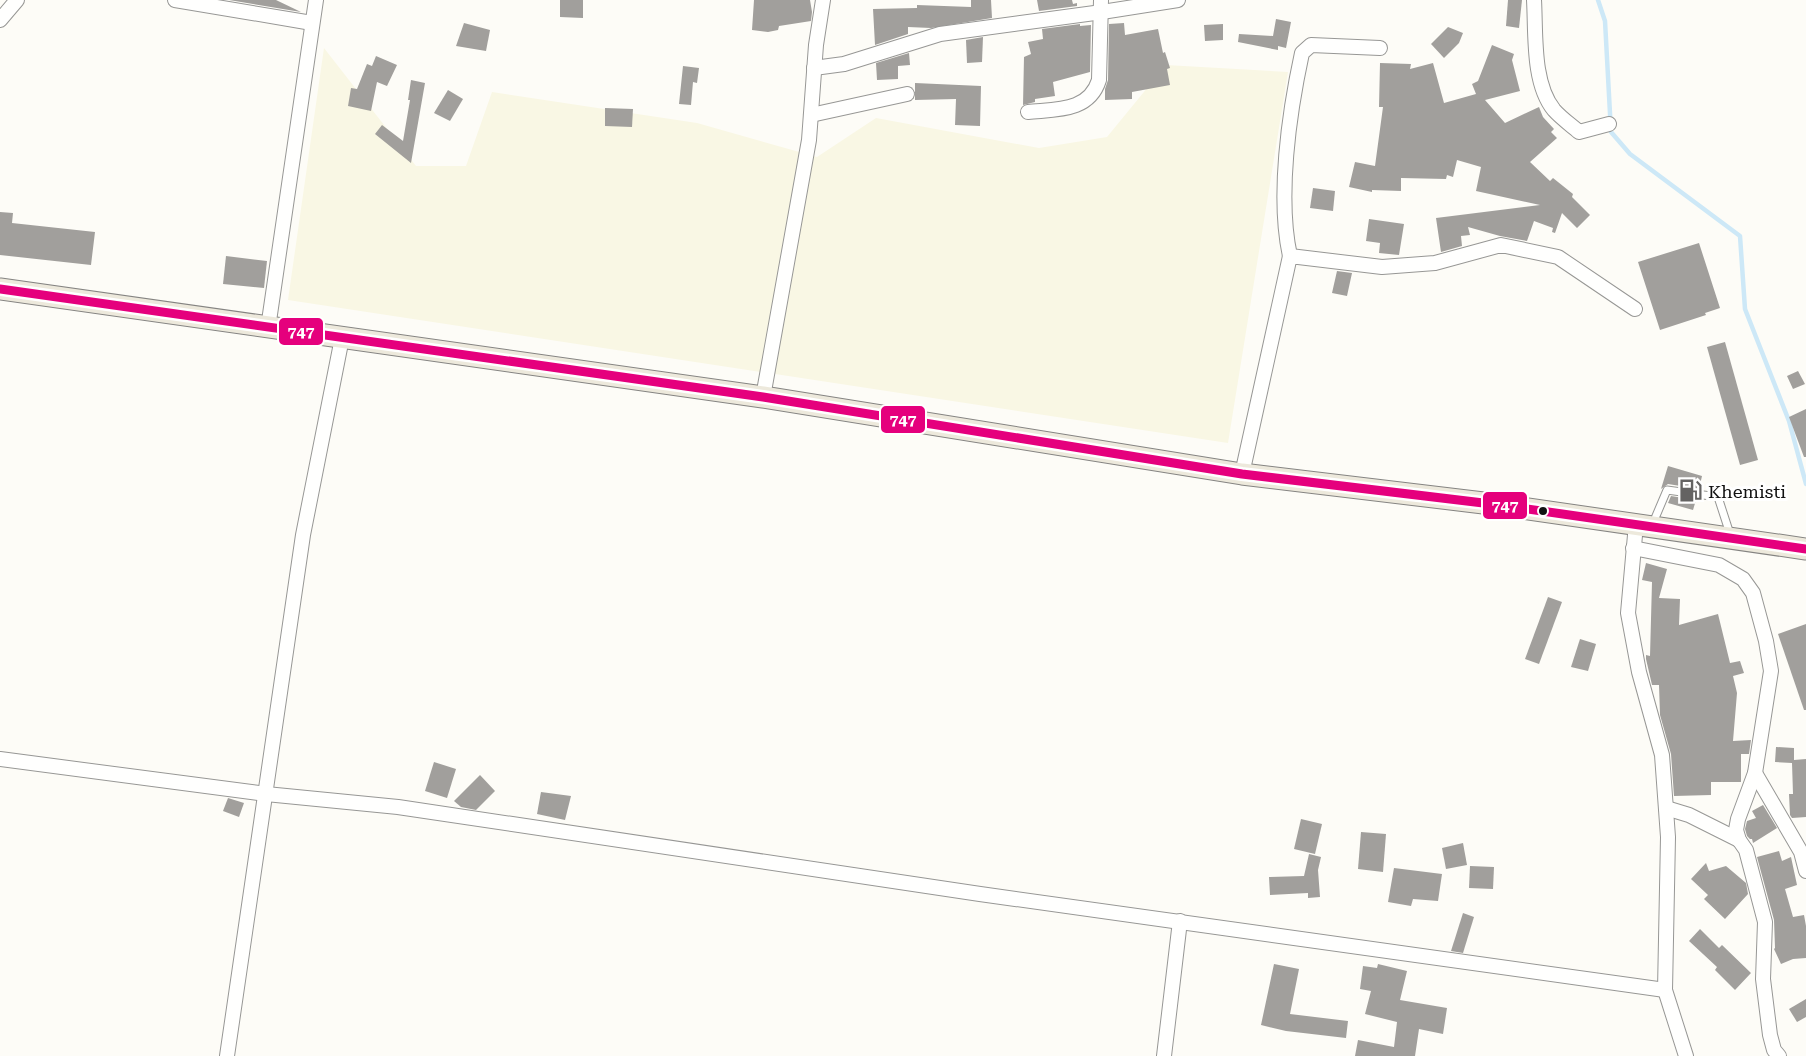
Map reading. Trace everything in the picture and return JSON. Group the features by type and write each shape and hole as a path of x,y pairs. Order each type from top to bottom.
{"main road":[{"path":"0,289 763,397 1242,474 1644,525 1806,549"}],"street":[{"path":"0,20 17,0"},
{"path":"175,0 312,23"},
{"path":"268,328 316,0"},
{"path":"763,397 809,140 814,68 823,0"},
{"path":"814,68 844,64 940,34 1102,6 1178,0"},
{"path":"1534,0 1537,66 1543,92 1554,110 1579,132 1609,123"},
{"path":"1028,112 1079,104 1089,99 1096,91 1099,80 1102,6"},
{"path":"1242,474 1290,256 1284,231 1285,184 1289,135 1302,53 1311,45 1380,48"},
{"path":"811,115 907,94"},
{"path":"1290,256 1383,267 1435,262 1501,245 1558,257 1635,309"},
{"path":"227,1056 303,535 342,338"},
{"path":"1644,525 1633,548 1628,613 1639,672 1662,755 1668,837 1665,990 1686,1056"},
{"path":"1633,548 1719,565 1743,579 1753,592 1771,671 1755,772 1736,830 1746,850 1765,922 1763,979 1770,1035 1774,1050 1779,1056"},
{"path":"0,759 266,794 398,807 1665,990"},
{"path":"1755,772 1801,852 1806,871"},
{"path":"1666,808 1689,815 1739,840"},
{"path":"1164,1056 1180,921"}],"lane":[{"path":"1644,525 1667,490 1718,497 1737,539"}],"shaded area":[{"path":"324,48 416,166 466,166 492,92 697,123 817,157 876,118 1039,148 1107,137 1166,65 1288,72 1228,443 288,300"}],"building":[{"path":"229,0 276,0 301,12"},
{"path":"560,0 583,0 583,18 560,17"},
{"path":"754,0 810,0 811,21 779,26 778,30 768,32 752,30"},
{"path":"971,0 991,0 992,18 931,28 908,27 908,34 875,45 873,9 917,8 917,5 971,7"},
{"path":"1037,0 1072,0 1073,4 1077,3 1077,6 1039,11"},
{"path":"1508,0 1522,0 1519,28 1506,26"},
{"path":"1276,19 1291,22 1286,48 1278,46 1278,50 1238,42 1239,34 1273,36"},
{"path":"464,23 490,30 486,51 456,46"},
{"path":"1124,23 1125,35 1158,29 1163,53 1165,52 1170,68 1167,69 1170,85 1132,92 1132,99 1105,100 1108,80 1109,24"},
{"path":"1080,24 1080,26 1091,25 1090,72 1053,82 1055,96 1035,99 1035,102 1023,105 1024,57 1031,54 1028,42 1043,39 1042,29"},
{"path":"1223,24 1223,40 1205,41 1204,25"},
{"path":"1448,27 1463,33 1459,43 1444,58 1431,44"},
{"path":"983,37 982,62 967,63 966,40"},
{"path":"1492,45 1514,54 1512,60 1520,91 1485,100 1505,123 1539,107 1543,117 1554,129 1551,132 1557,138 1530,162 1550,181 1553,178 1573,194 1572,197 1590,215 1577,228 1562,213 1555,233 1552,232 1553,228 1534,221 1527,241 1468,227 1470,235 1461,236 1462,246 1441,252 1436,218 1540,205 1476,191 1481,167 1457,160 1453,177 1447,175 1446,179 1401,178 1401,191 1372,190 1372,192 1349,187 1355,162 1375,166 1383,107 1379,107 1380,63 1411,64 1410,69 1433,63 1444,103 1476,94 1472,84 1478,81"},
{"path":"909,53 910,65 898,66 898,79 877,80 876,63"},
{"path":"376,56 397,65 387,86 377,82 371,111 348,106 351,88 357,89 367,64 372,66"},
{"path":"683,66 699,68 697,83 693,82 691,105 679,104"},
{"path":"411,80 425,83 411,163 375,134 382,125 403,141"},
{"path":"915,83 981,86 980,126 955,125 956,99 915,100"},
{"path":"448,90 463,99 450,121 434,113"},
{"path":"605,108 633,109 632,127 605,126"},
{"path":"1313,188 1335,191 1333,211 1310,208"},
{"path":"0,212 13,213 12,223 95,232 91,265 0,255"},
{"path":"1369,219 1404,224 1399,255 1379,253 1380,243 1366,241"},
{"path":"1699,243 1720,308 1660,330 1638,262"},
{"path":"226,256 267,261 264,288 223,284"},
{"path":"1337,271 1352,273 1347,296 1332,293"},
{"path":"1725,342 1758,460 1740,465 1707,347"},
{"path":"1798,371 1805,384 1793,389 1787,376"},
{"path":"1806,409 1806,457 1804,457 1789,417"},
{"path":"1668,466 1702,476 1699,489 1668,484 1661,489"},
{"path":"1671,496 1696,500 1693,510 1668,503"},
{"path":"1646,563 1667,569 1659,598 1680,599 1679,625 1718,614 1730,663 1740,661 1744,673 1733,676 1737,693 1733,741 1751,740 1749,754 1741,754 1741,782 1711,782 1711,795 1674,796 1671,754 1660,715 1659,685 1652,685 1646,659 1646,655 1650,656 1652,582 1642,580"},
{"path":"1548,597 1562,602 1539,664 1525,659"},
{"path":"1806,624 1806,710 1804,710 1778,634"},
{"path":"1580,639 1596,644 1588,671 1571,667"},
{"path":"1776,747 1794,748 1794,760 1806,759 1806,817 1792,818 1790,815 1789,794 1793,794 1792,763 1775,762"},
{"path":"434,762 456,769 447,798 425,791"},
{"path":"480,775 495,791 476,810 461,807 454,801"},
{"path":"541,792 571,796 565,820 537,814"},
{"path":"228,798 244,803 239,817 223,811"},
{"path":"1763,805 1777,828 1753,843 1745,829 1747,821 1756,818 1752,811"},
{"path":"1301,819 1322,824 1315,854 1294,849"},
{"path":"1361,832 1386,834 1383,872 1358,869"},
{"path":"1463,843 1467,865 1446,869 1442,848"},
{"path":"1779,851 1782,861 1791,857 1797,885 1785,889 1793,917 1804,915 1806,926 1806,958 1793,959 1781,964 1774,949 1774,920 1757,857"},
{"path":"1309,854 1321,857 1318,870 1320,897 1308,898 1308,893 1270,895 1269,877 1304,876"},
{"path":"1706,863 1709,871 1726,866 1746,883 1748,894 1725,919 1704,899 1708,895 1691,879"},
{"path":"1470,866 1494,867 1493,889 1469,888"},
{"path":"1394,868 1442,874 1438,901 1413,899 1411,906 1388,902"},
{"path":"1463,913 1474,917 1463,953 1451,951"},
{"path":"1700,929 1719,948 1722,945 1751,973 1735,990 1715,970 1717,967 1689,941"},
{"path":"1274,964 1299,969 1290,1014 1348,1021 1346,1038 1286,1031 1261,1025"},
{"path":"1378,964 1407,971 1400,1000 1447,1008 1443,1034 1419,1029 1415,1056 1355,1056 1358,1040 1394,1047 1397,1022 1365,1014 1371,991 1360,989 1363,966 1377,968"},
{"path":"1806,999 1806,1017 1797,1022 1789,1009"}],"waterway":[{"path":"1598,0 1605,21 1611,132 1630,154 1740,236 1745,309 1789,421 1806,484"}],"transit line":[{"name":"747","path":"0,289 763,397 1242,474 1500,505 1806,549"}],"place":[{"name":"Khemisti","path":"1690,491"}]}
